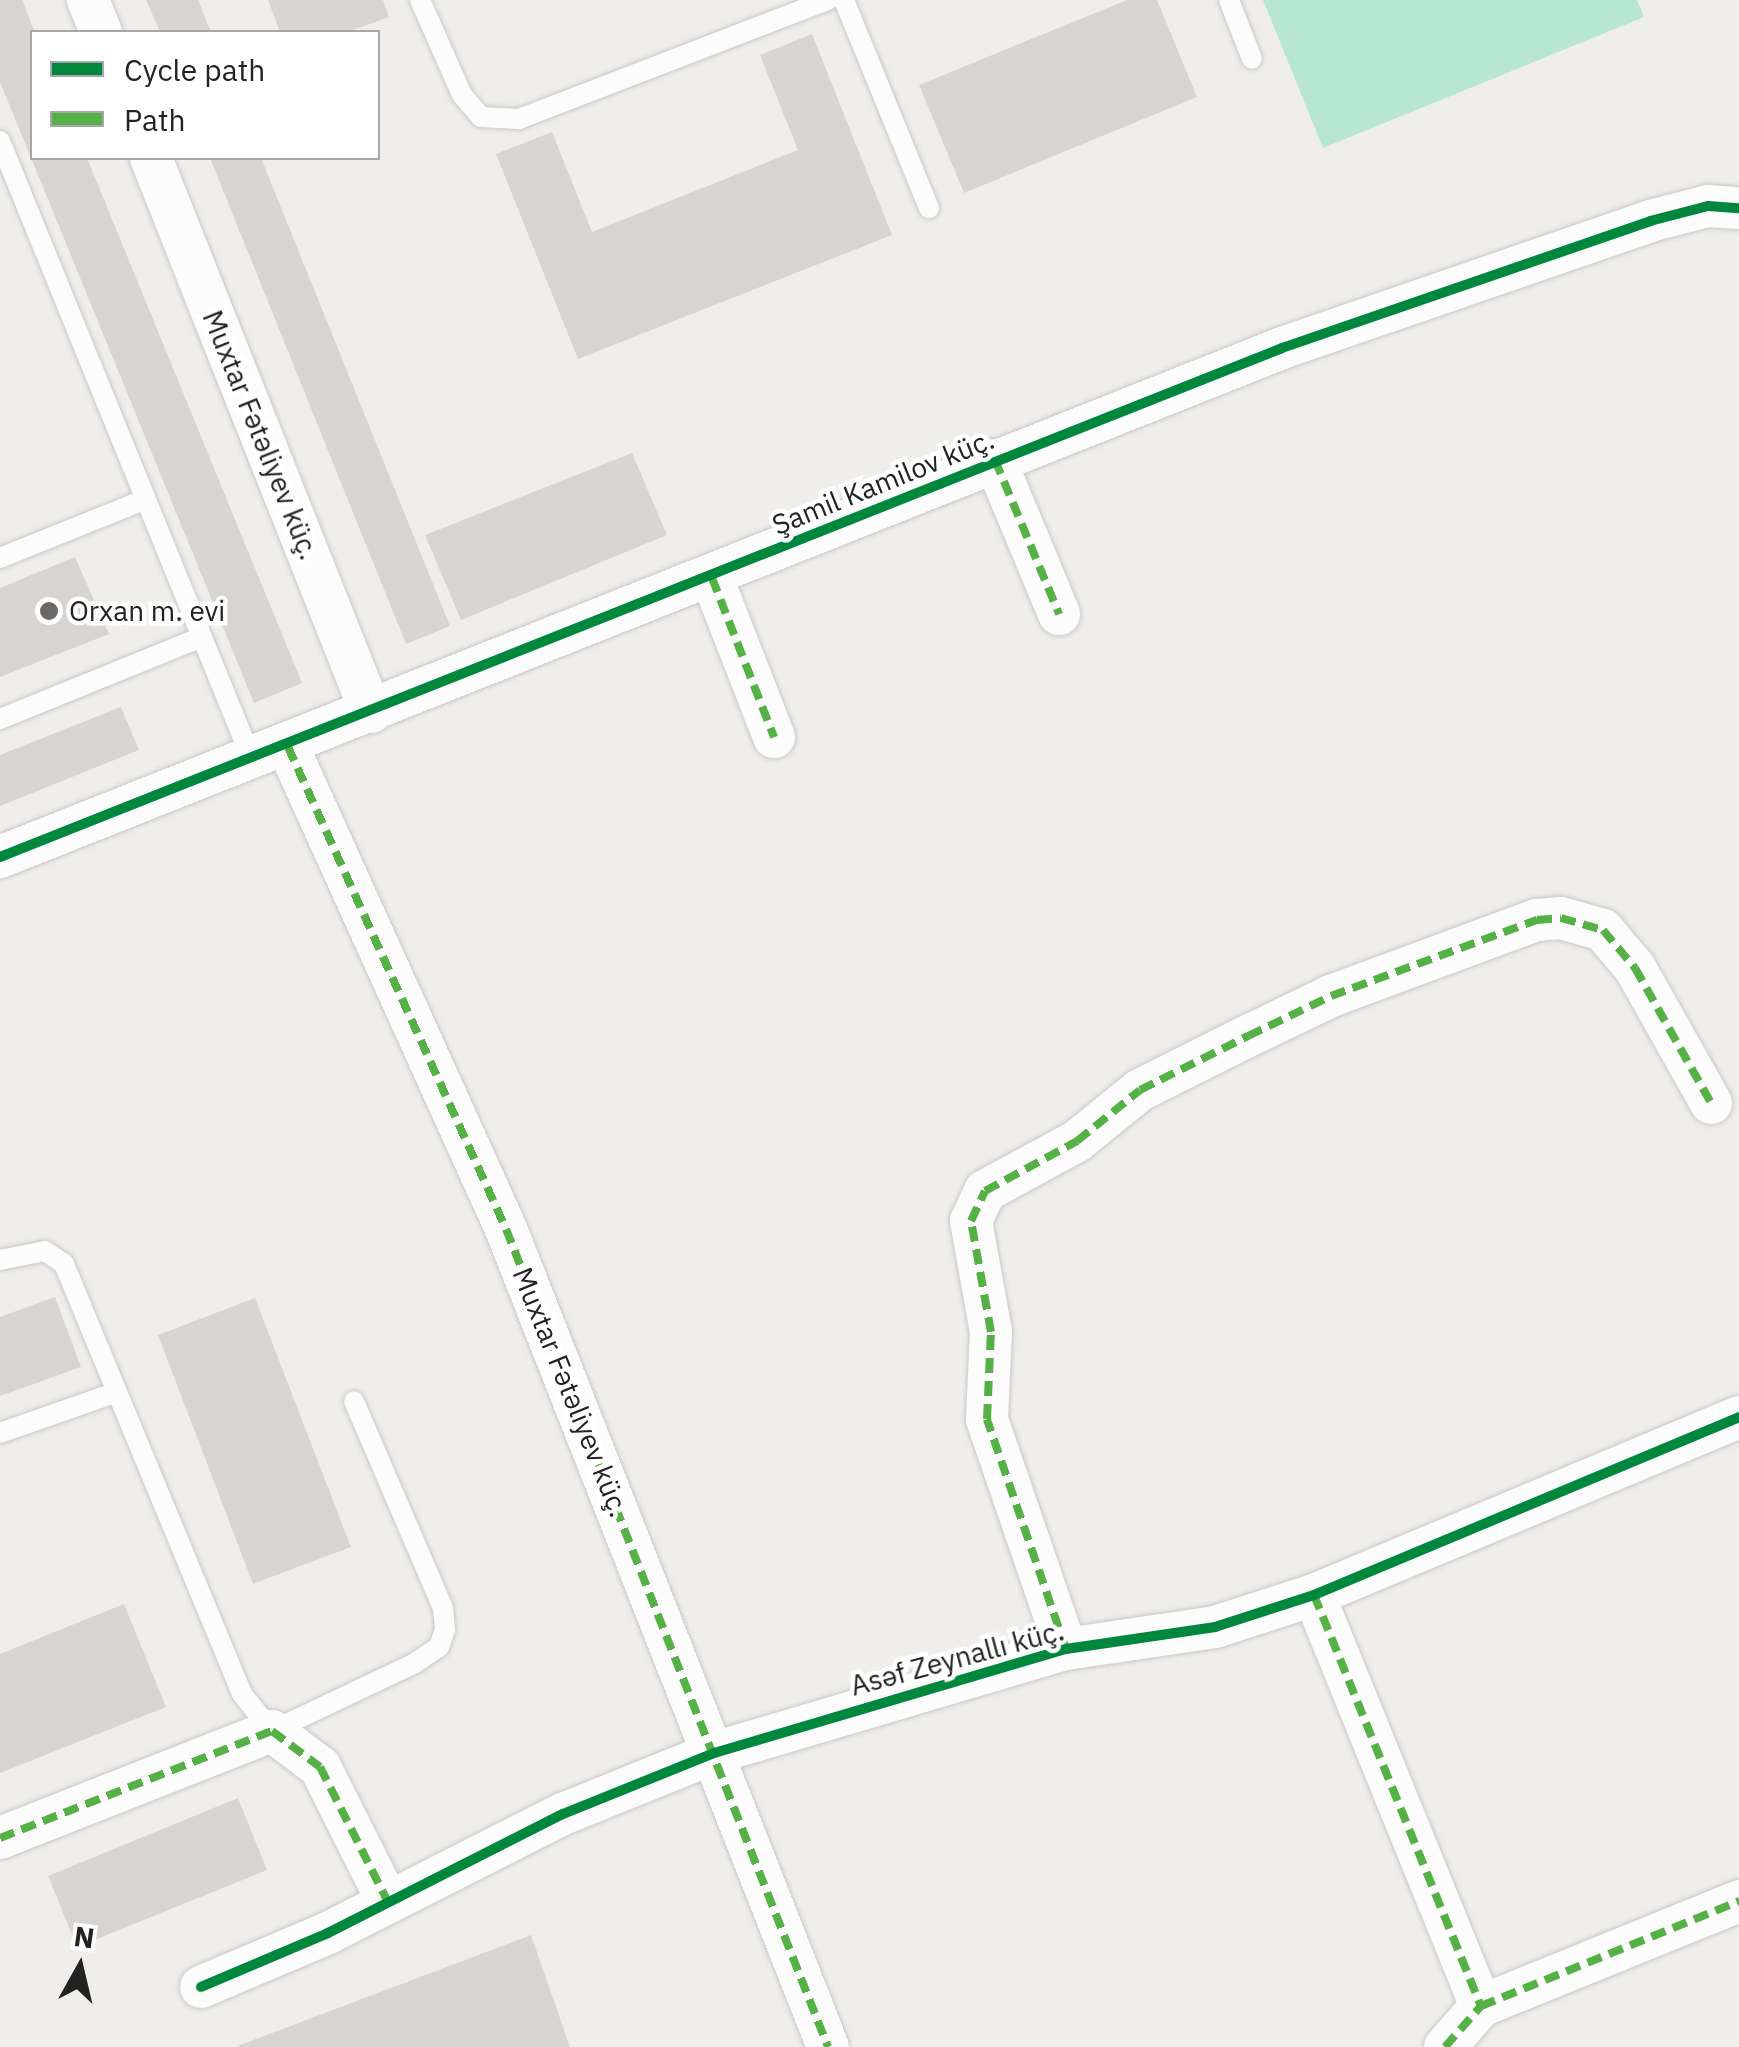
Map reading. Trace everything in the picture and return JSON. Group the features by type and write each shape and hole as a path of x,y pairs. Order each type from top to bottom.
{"street":[{"path":"88,0 100,30"},
{"name":"Muxtar Fətəliyev küç.","path":"152,160 371,712"},
{"name":"Şamil Kamilov küç.","path":"0,857 712,578 994,460 1467,280 1650,221 1708,206 1739,208"},
{"path":"994,460 1060,614"},
{"path":"712,578 774,738"},
{"name":"Muxtar Fətəliyev küç.","path":"270,754 506,1229 828,2047"},
{"path":"1066,1649 987,1418 991,1332 971,1220 985,1191 1077,1141 1140,1090 1248,1036 1331,996 1536,920 1561,918 1603,930 1635,968 1711,1103"},
{"name":"Asəf Zeynallı küç.","path":"201,1987 388,1902 548,1821 714,1752 1066,1649 1215,1627 1314,1595 1739,1417"},
{"path":"1314,1595 1481,2006"},
{"path":"0,1838 272,1731 320,1768 388,1902"},
{"path":"1445,2047 1481,2006 1739,1900"}],"lane":[{"path":"420,0 462,95 481,117 519,118 828,0"},
{"path":"844,0 929,208"},
{"path":"1230,0 1252,59"},
{"path":"0,141 202,637 270,754"},
{"path":"0,558 146,499"},
{"path":"0,719 202,637"},
{"path":"0,1260 45,1251 64,1264 114,1393 242,1694 272,1731 415,1663 440,1647 446,1630 443,1608 354,1401"},
{"path":"0,1432 114,1393"}],"green space":[{"path":"1263,0 1637,0 1644,17 1323,148"}],"building":[{"path":"0,0 22,0 34,30 30,30 30,155 0,82"},
{"path":"146,0 198,0 210,30 159,30"},
{"path":"268,0 383,0 389,17 353,30 279,30"},
{"path":"1127,0 1157,0 1197,97 964,193 919,85"},
{"path":"812,34 892,235 578,359 496,154 552,132 592,232 798,150 760,55"},
{"path":"32,160 88,160 302,683 254,703"},
{"path":"211,160 262,160 450,626 406,644"},
{"path":"632,453 667,535 461,620 425,535"},
{"name":"Orxan m. evi","path":"75,557 109,634 0,677 0,588"},
{"path":"121,707 139,750 0,806 0,755"},
{"path":"55,1297 81,1367 0,1396 0,1317"},
{"path":"255,1298 351,1547 253,1584 158,1335"},
{"path":"124,1604 166,1707 0,1773 0,1654"},
{"path":"238,1798 267,1870 77,1947 48,1876"},
{"path":"531,1935 570,2047 235,2047"}],"marked path":[{"path":"995,460 1059,614"},
{"path":"712,578 774,737"},
{"path":"288,747 506,1229 828,2047"},
{"path":"1066,1649 987,1419 991,1332 971,1221 985,1191 1077,1141 1140,1090 1248,1036 1331,996 1537,920 1561,918 1603,930 1635,968 1711,1103"},
{"path":"1314,1595 1481,2006 1739,1901"},
{"path":"0,1838 272,1731 320,1767 388,1902"},
{"path":"1445,2047 1481,2006"}],"cycle path":[{"path":"0,857 1282,348 1650,221 1708,206 1739,208"},
{"path":"201,1987 328,1933 563,1814 714,1753 1066,1649 1215,1627 1314,1595 1739,1417"}],"place":[{"name":"Orxan m. evi","path":"49,611"}]}
